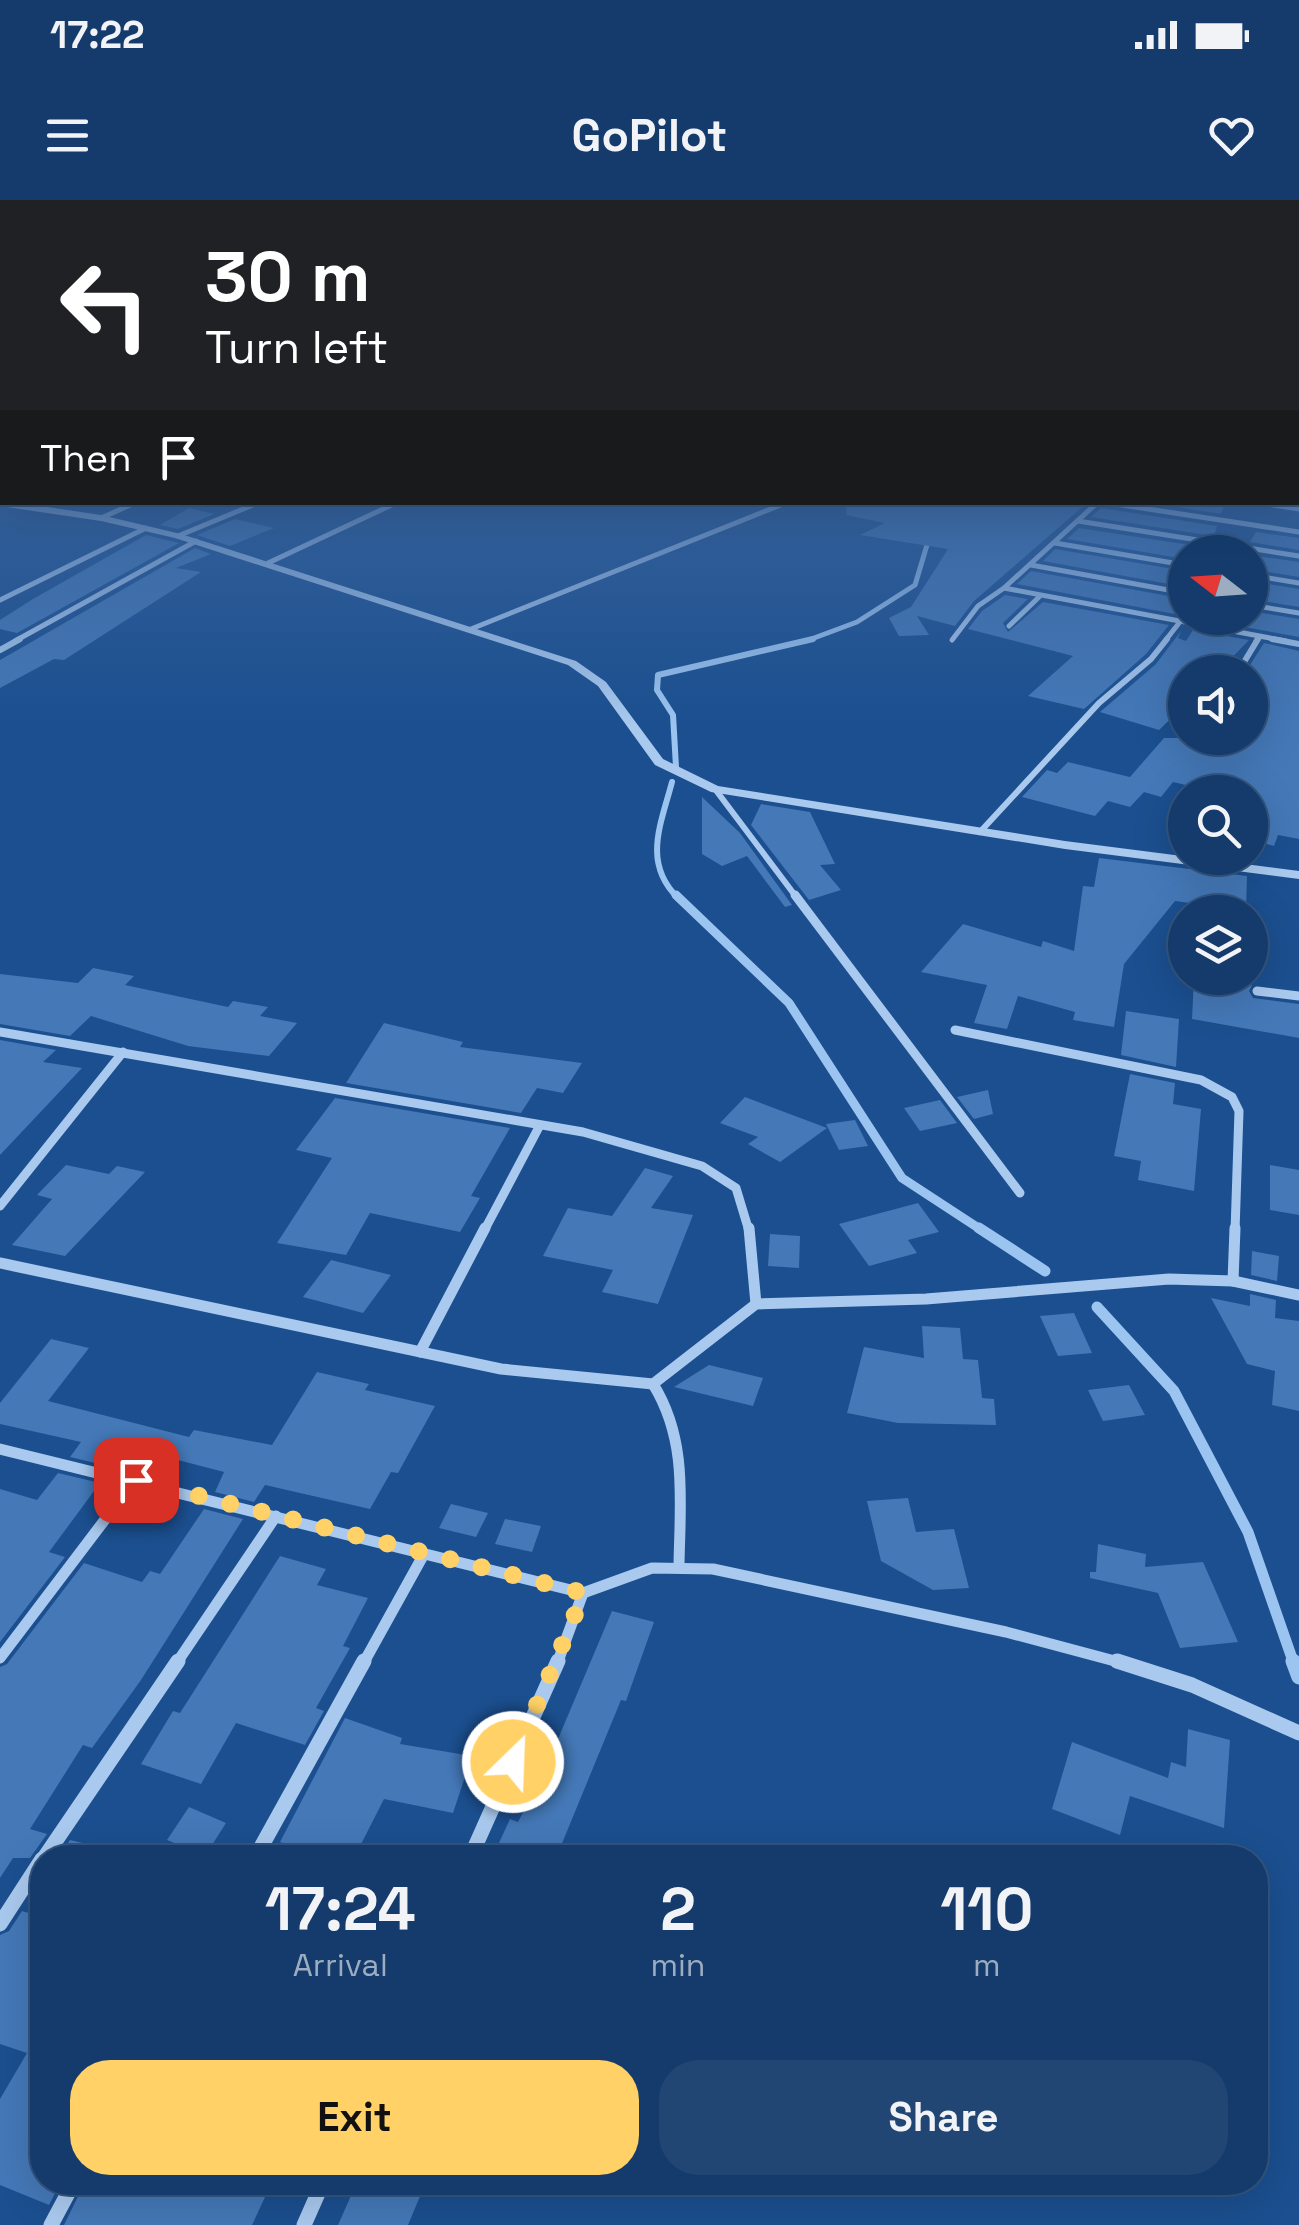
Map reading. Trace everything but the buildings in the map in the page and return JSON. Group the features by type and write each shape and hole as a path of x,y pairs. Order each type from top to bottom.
{"street":[{"path":"0,600 127,538"},
{"path":"183,538 471,629 588,671 659,762 715,789 980,832 1299,875"},
{"path":"268,563 322,538"},
{"path":"471,629 698,538"},
{"path":"952,640 978,606 1061,538"},
{"path":"1182,538 1299,556"},
{"path":"0,650 196,541"},
{"path":"1055,543 1168,562"},
{"path":"1031,566 1168,591"},
{"path":"1268,578 1299,583"},
{"path":"1004,588 1168,621"},
{"path":"1009,626 1039,596"},
{"path":"1268,608 1299,613"},
{"path":"980,832 1099,703 1151,658 1170,635"},
{"path":"1248,635 1299,644"},
{"path":"1248,655 1259,637"},
{"path":"715,789 1020,1193"},
{"path":"1268,992 1299,996"},
{"path":"955,1030 1201,1080 1232,1097 1240,1111 1233,1281"},
{"path":"0,1032 639,1146 719,1174 736,1188 747,1212 756,1304"},
{"path":"0,1206 123,1052"},
{"path":"420,1352 539,1127"},
{"path":"0,1263 420,1352 557,1377 653,1384 756,1304 926,1299 1116,1281 1233,1281 1299,1295"},
{"path":"653,1384 669,1404 678,1427 679,1566"},
{"path":"0,1449 584,1593 630,1570 679,1566 938,1618 1115,1662 1255,1710 1299,1733"},
{"path":"0,1658 136,1480"},
{"path":"52,1845 276,1516"},
{"path":"262,1845 424,1554"},
{"path":"476,1845 556,1666 584,1593"},
{"path":"0,1924 30,1878"},
{"path":"51,2225 67,2195"},
{"path":"304,2225 317,2195"}],"waterway":[{"path":"809,640 857,622 915,585 927,545 936,538"},
{"path":"809,640 813,639"},
{"path":"676,767 673,715 657,690 658,675 809,640"},
{"path":"672,782 657,857 667,885 678,898"},
{"path":"676,895 789,1003 902,1178 983,1231"},
{"path":"979,1228 1045,1271"},
{"path":"1097,1307 1174,1391 1248,1532 1294,1664"},
{"path":"1293,1661 1299,1677"}],"route":[{"path":"136,1480 584,1593 513,1762"}]}
